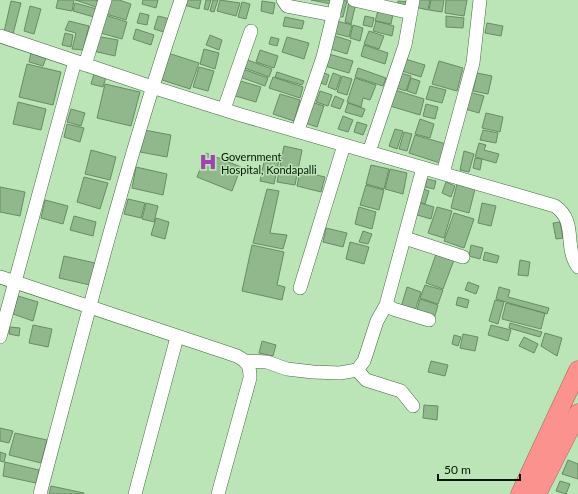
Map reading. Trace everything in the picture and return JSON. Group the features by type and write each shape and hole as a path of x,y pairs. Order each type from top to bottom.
{"highway":[{"path":"520,494 578,370"},
{"path":"537,494 578,413"}],"street":[{"path":"0,337 80,63 105,0"},
{"path":"40,494 90,307 152,87 182,0"},
{"path":"283,0 288,6 334,15"},
{"path":"298,130 323,57 337,0"},
{"path":"354,0 412,6 403,51 368,152"},
{"path":"444,173 473,63 480,0"},
{"path":"224,109 251,31"},
{"path":"0,37 224,109 550,204 562,210 567,217 570,226 573,254 578,267"},
{"path":"300,288 344,145"},
{"path":"0,277 237,356 246,361 267,362 287,369 314,372 340,373 357,370 364,361 377,321 386,305 423,168"},
{"path":"405,238 463,257"},
{"path":"386,305 393,309 429,320"},
{"path":"135,494 177,337"},
{"path":"218,494 250,378 250,368 246,361"},
{"path":"357,370 366,380 401,391 413,406"}],"building":[{"path":"58,0 74,0 72,11 56,8"},
{"path":"75,0 95,0 98,1 96,7"},
{"path":"108,0 119,0 131,4 126,20 103,13"},
{"path":"143,0 158,0 156,8 142,4"},
{"path":"185,0 201,0 199,9 184,5"},
{"path":"206,0 211,0 208,10 204,9"},
{"path":"213,0 218,0 214,12 210,11"},
{"path":"220,0 240,3 236,16 217,11"},
{"path":"311,0 332,0 331,4"},
{"path":"340,0 347,1 343,17 336,16"},
{"path":"416,0 430,0 428,10 415,7"},
{"path":"431,0 444,0 442,12 429,10"},
{"path":"446,0 467,0 464,16 445,13"},
{"path":"11,1 21,3 13,34 4,32"},
{"path":"262,1 275,3 273,14 261,11"},
{"path":"398,1 409,2 407,9 397,7"},
{"path":"242,2 250,4 246,19 238,17"},
{"path":"349,2 356,3 351,24 345,22"},
{"path":"75,3 97,9 94,17 73,11"},
{"path":"30,6 41,9 34,34 24,31"},
{"path":"378,11 393,14 391,24 375,21"},
{"path":"140,13 149,15 147,25 137,23"},
{"path":"102,14 127,22 122,39 97,32"},
{"path":"158,16 170,19 167,33 154,29"},
{"path":"365,16 374,18 372,27 363,25"},
{"path":"446,16 464,18 463,28 446,27"},
{"path":"285,17 304,21 302,29 283,26"},
{"path":"69,21 89,26 83,50 72,49 76,33 65,30"},
{"path":"337,21 352,25 349,37 333,33"},
{"path":"376,21 394,26 392,36 373,31"},
{"path":"487,23 503,26 501,36 485,33"},
{"path":"353,25 363,28 360,41 350,38"},
{"path":"136,29 154,35 151,45 133,39"},
{"path":"369,31 384,36 379,49 364,44"},
{"path":"65,33 73,35 71,47 62,45"},
{"path":"210,35 222,40 219,50 206,45"},
{"path":"332,35 351,41 347,54 328,48"},
{"path":"96,36 118,40 115,56 93,51"},
{"path":"271,37 279,39 277,46 269,44"},
{"path":"287,37 309,43 304,59 282,52"},
{"path":"364,45 388,53 385,64 361,56"},
{"path":"204,49 219,53 215,69 200,64"},
{"path":"260,50 278,56 274,68 256,62"},
{"path":"31,53 46,58 43,66 29,62"},
{"path":"168,53 199,63 190,89 159,79"},
{"path":"329,54 353,61 349,73 325,66"},
{"path":"245,59 272,69 269,77 242,67"},
{"path":"405,59 425,65 421,77 402,71"},
{"path":"439,61 463,68 457,91 432,84"},
{"path":"27,64 61,72 53,105 19,97"},
{"path":"199,67 214,71 208,91 193,87"},
{"path":"358,68 386,78 383,86 355,77"},
{"path":"243,69 268,78 265,86 240,77"},
{"path":"277,72 304,81 302,85 275,77"},
{"path":"322,72 329,75 326,85 318,82"},
{"path":"333,73 341,76 336,90 328,87"},
{"path":"401,73 411,76 406,91 396,88"},
{"path":"477,73 492,76 488,94 473,91"},
{"path":"94,74 106,77 103,87 91,84"},
{"path":"342,76 352,79 347,95 337,92"},
{"path":"273,77 303,87 300,98 269,88"},
{"path":"355,78 376,85 370,100 363,98 361,107 347,102"},
{"path":"411,78 420,81 416,94 407,91"},
{"path":"237,80 261,87 256,102 232,95"},
{"path":"105,84 140,92 131,126 97,118"},
{"path":"430,86 446,90 442,103 426,99"},
{"path":"395,90 424,99 420,115 390,106"},
{"path":"320,91 332,95 328,106 316,102"},
{"path":"469,92 484,96 479,113 465,109"},
{"path":"280,94 300,100 294,121 273,114"},
{"path":"335,96 344,100 340,109 331,106"},
{"path":"18,102 46,109 41,130 13,124"},
{"path":"311,102 324,106 317,127 305,123"},
{"path":"348,103 365,109 362,117 345,112"},
{"path":"426,104 438,107 435,119 423,116"},
{"path":"71,109 85,113 81,126 67,122"},
{"path":"486,113 503,117 500,132 482,128"},
{"path":"343,116 353,120 348,132 338,129"},
{"path":"420,119 434,124 430,138 415,134"},
{"path":"357,122 367,125 363,135 354,132"},
{"path":"67,124 84,128 80,142 64,137"},
{"path":"395,129 403,131 397,149 389,146"},
{"path":"144,130 171,135 167,157 140,152"},
{"path":"483,130 498,133 496,143 480,140"},
{"path":"404,132 412,134 407,151 399,149"},
{"path":"415,135 446,144 440,163 409,153"},
{"path":"479,143 486,145 484,150 499,154 496,163 475,157"},
{"path":"284,146 302,150 295,185 277,182"},
{"path":"91,150 116,157 110,180 85,174"},
{"path":"464,151 474,154 469,172 460,170"},
{"path":"206,153 241,167 232,191 197,177"},
{"path":"265,157 279,160 274,184 260,181"},
{"path":"475,158 482,159 480,170 473,168"},
{"path":"371,165 389,169 384,189 366,184"},
{"path":"136,167 167,174 163,195 132,188"},
{"path":"390,169 407,173 403,194 385,189"},
{"path":"300,171 325,177 321,192 297,186"},
{"path":"84,177 108,183 100,209 77,202"},
{"path":"427,179 436,181 434,189 425,187"},
{"path":"446,182 455,186 451,197 442,193"},
{"path":"457,184 475,189 469,213 451,208"},
{"path":"366,185 384,190 379,210 360,205"},
{"path":"0,187 25,192 20,216 0,212"},
{"path":"420,188 429,191 425,204 416,201"},
{"path":"267,189 279,191 270,233 287,235 283,249 253,243"},
{"path":"128,199 145,203 141,218 124,214"},
{"path":"45,200 68,206 63,224 41,218"},
{"path":"417,202 434,207 431,219 414,214"},
{"path":"146,203 158,206 154,222 142,219"},
{"path":"482,203 496,206 491,226 478,223"},
{"path":"359,207 376,212 372,229 355,224"},
{"path":"437,207 452,211 444,238 428,233"},
{"path":"454,213 474,219 464,248 444,241"},
{"path":"74,216 96,222 93,236 70,230"},
{"path":"156,218 169,222 165,239 151,235"},
{"path":"560,222 563,238 556,239 553,223"},
{"path":"326,228 347,233 343,247 323,242"},
{"path":"363,231 372,234 368,244 359,242"},
{"path":"350,242 369,247 364,264 346,259"},
{"path":"252,245 284,252 277,285 285,287 282,300 242,291"},
{"path":"471,245 483,248 480,259 469,256"},
{"path":"485,252 499,256 497,263 483,260"},
{"path":"436,254 454,260 443,289 426,283"},
{"path":"64,256 95,263 90,285 59,278"},
{"path":"520,260 530,262 528,276 518,275"},
{"path":"468,282 479,286 476,294 465,290"},
{"path":"425,285 443,290 438,304 420,298"},
{"path":"407,287 421,292 415,311 401,307"},
{"path":"499,287 510,290 508,297 549,308 547,314 496,299"},
{"path":"18,296 38,302 33,321 13,314"},
{"path":"458,297 469,300 467,308 456,305"},
{"path":"420,299 438,305 434,319 416,314"},
{"path":"495,300 504,302 498,324 489,321"},
{"path":"506,303 545,313 541,329 502,319"},
{"path":"510,323 542,332 540,337 509,328"},
{"path":"33,325 52,329 48,347 29,343"},
{"path":"491,325 511,330 508,341 488,335"},
{"path":"10,327 20,328 19,336 9,334"},
{"path":"545,333 562,338 557,356 541,346"},
{"path":"463,334 478,337 475,351 460,348"},
{"path":"454,335 461,337 458,346 452,344"},
{"path":"524,337 538,344 534,353 519,346"},
{"path":"262,341 276,345 273,356 259,353"},
{"path":"431,361 448,365 445,376 428,372"},
{"path":"424,405 438,406 437,420 423,418"},
{"path":"0,428 13,431 9,443 0,441"},
{"path":"15,433 47,440 41,463 9,455"},
{"path":"0,452 6,454 4,462 0,461"},
{"path":"568,460 578,464 578,479 562,474"},
{"path":"5,462 39,470 36,483 3,476"},
{"path":"560,481 570,484 566,494 556,491"},
{"path":"51,486 84,493 84,494 49,494"}],"place":[{"name":"Government Hospital, Kondapalli","path":"208,162"}]}
